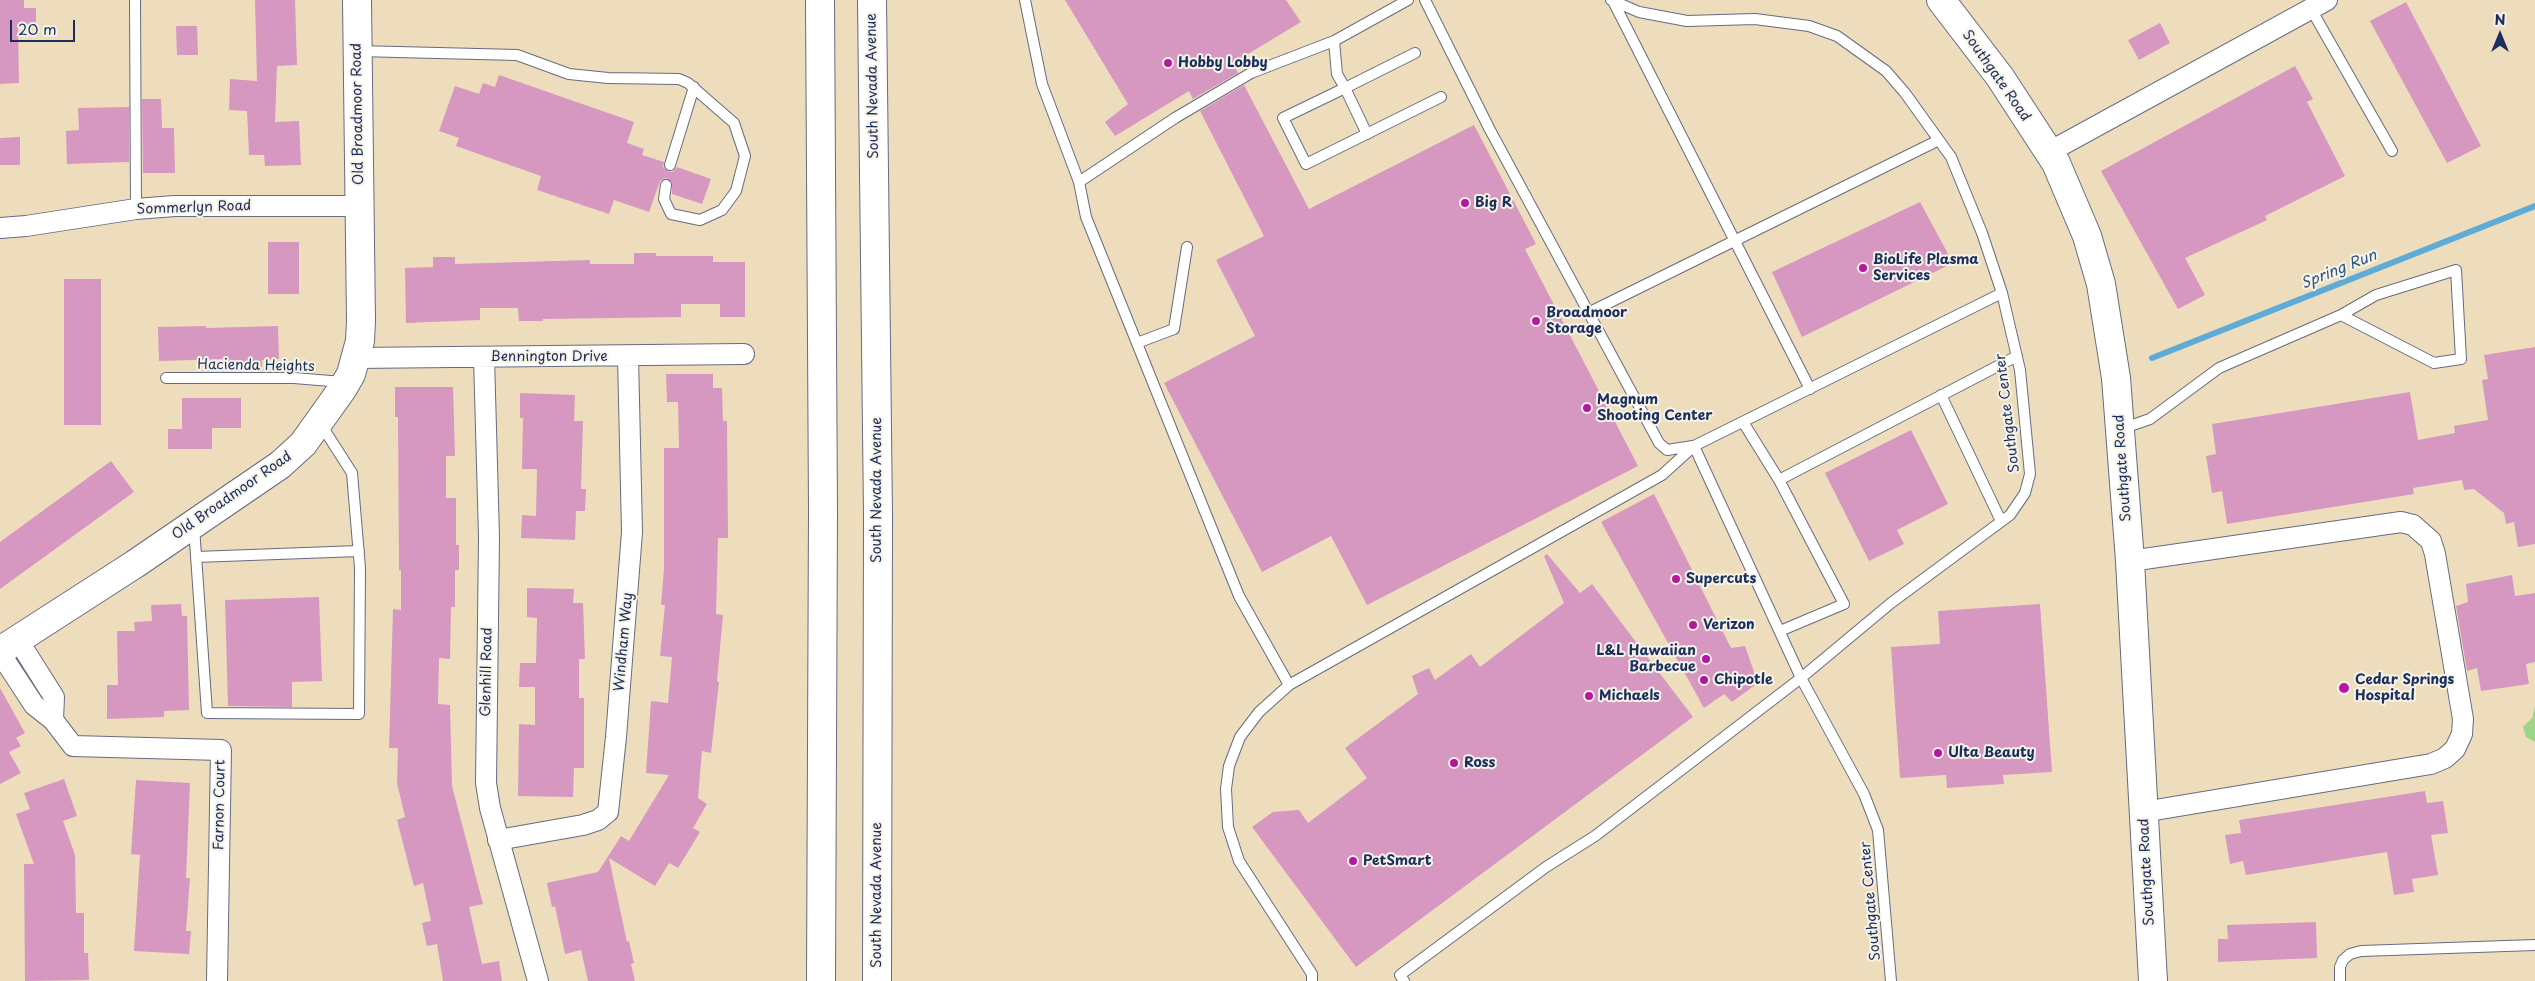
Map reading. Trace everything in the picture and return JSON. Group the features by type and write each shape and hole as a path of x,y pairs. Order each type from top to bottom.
{"main road":[{"name":"Old Broadmoor Road","path":"6,648 280,465 302,444 319,422 351,370 360,341 361,321 357,0"},
{"path":"820,0 821,981"},
{"name":"South Nevada Avenue","path":"872,0 878,514 877,981"},
{"name":"Southgate Road","path":"1941,0 2000,77 2049,152 2084,228 2101,284 2111,334 2130,562 2153,981"},
{"path":"877,885 883,981"}],"street":[{"path":"2049,152 2319,5"},
{"name":"Sommerlyn Road","path":"0,228 26,226 136,209 175,206 360,206"},
{"name":"Bennington Drive","path":"351,370 484,357 744,354"},
{"name":"Windham Way","path":"498,840 598,820 608,812 632,532 628,356"},
{"name":"Glenhill Road","path":"484,357 489,537 486,765 490,808 538,981"},
{"path":"2130,562 2401,522 2413,524 2432,541 2463,719 2462,734 2455,749 2446,758 2432,764 2143,812"},
{"name":"Farnon Court","path":"6,648 54,697 53,720 73,746 221,750 216,981"}],"lane":[{"path":"135,0 136,209"},
{"path":"1025,0 1042,84 1079,182 1086,217 1239,596 1289,685"},
{"path":"1079,182 1175,118 1251,73 1334,41 1408,0"},
{"path":"1425,0 1489,128 1659,443 1667,450 1694,446"},
{"path":"1612,1 1810,389"},
{"name":"Southgate Center","path":"1612,1 1639,12 1670,19 1687,21 1755,20 1809,26 1836,36 1886,72 1909,97 1951,157 1966,190 2002,293 2017,356 2030,474 2025,493 2010,514 1891,603 1802,678 1864,794 1878,830 1891,981"},
{"path":"2319,5 2392,151"},
{"path":"1334,41 1337,74 1367,134"},
{"path":"358,51 517,55 569,74 608,78 679,79 694,87 734,123 745,156 736,191 722,210 700,220 671,214 664,199 666,185"},
{"path":"1415,53 1282,118 1306,164 1441,97"},
{"path":"670,165 694,87"},
{"path":"1588,313 1939,140"},
{"path":"1137,343 1174,329 1187,248"},
{"path":"2120,429 2150,419 2219,368 2341,315 2376,295 2456,270 2461,359 2434,363 2341,315"},
{"path":"1312,981 1312,974 1239,861 1228,827 1226,789 1229,766 1240,737 1259,712 1289,685 1662,475 1694,446 2002,293"},
{"path":"1779,480 2017,356"},
{"name":"Hacienda Heights","path":"166,378 294,378 351,370"},
{"path":"1942,396 2001,521"},
{"path":"194,524 207,713 359,714 359,551 352,473 319,422"},
{"path":"1743,422 1779,480 1844,604 1780,631"},
{"path":"1404,981 1400,975 1546,867 1595,836 1802,678 1694,446"},
{"path":"196,557 359,551"},
{"path":"2340,981 2340,967 2343,960 2350,954 2361,951 2535,945"}],"green space":[{"path":"2535,706 2535,742 2526,737 2523,727 2532,718"}],"building":[{"path":"0,0 24,0 24,8 36,8 36,27 18,27 19,83 0,84"},
{"path":"255,0 295,0 297,65 277,66 275,122 299,121 301,165 265,166 264,155 249,155 247,111 229,110 230,79 257,81"},
{"name":"Hobby Lobby","path":"1065,0 1286,0 1301,22 1233,63 1238,73 1193,99 1189,91 1115,136 1105,122 1128,104"},
{"path":"2406,2 2481,146 2447,163 2370,21"},
{"path":"2160,23 2170,43 2139,60 2128,40"},
{"path":"176,26 197,26 198,55 177,55"},
{"path":"2295,66 2313,99 2307,102 2345,176 2265,216 2267,220 2185,258 2205,295 2178,309 2101,171"},
{"path":"499,75 634,122 627,143 644,149 642,155 664,162 663,167 668,171 672,172 677,167 711,179 702,204 672,194 672,183 666,178 660,181 649,212 614,200 609,214 537,190 541,176 456,146 459,138 439,131 455,86 479,94 483,83 495,87"},
{"path":"1244,85 1309,209 1474,125 1536,244 1525,249 1638,466 1367,605 1331,536 1262,572 1164,383 1255,336 1216,260 1264,236 1200,111"},
{"path":"142,99 161,99 162,128 174,128 175,173 143,173"},
{"path":"129,107 129,162 67,164 66,131 79,130 78,108"},
{"path":"20,137 20,165 0,165 0,138"},
{"name":"BioLife Plasma Services","path":"1920,202 1953,263 1802,337 1772,272"},
{"path":"268,242 299,242 299,294 268,294"},
{"path":"634,253 656,253 656,256 713,256 713,262 745,262 745,317 720,317 720,304 681,304 681,317 519,321 518,308 480,308 480,320 406,323 405,268 433,267 433,257 455,257 455,264 590,260 590,264 634,264"},
{"path":"64,279 101,279 101,425 64,425"},
{"path":"206,326 206,328 278,326 279,359 262,360 262,369 227,370 226,359 159,361 158,327"},
{"path":"2535,347 2535,544 2518,547 2514,522 2506,524 2504,513 2474,489 2464,490 2462,480 2413,488 2414,494 2227,524 2222,491 2212,493 2206,456 2216,454 2212,424 2410,392 2418,440 2455,433 2454,426 2488,420 2482,380 2488,379 2484,355"},
{"path":"666,374 713,374 713,388 722,388 723,421 727,421 728,538 718,538 716,614 723,615 717,681 719,682 711,753 702,751 698,798 707,804 693,828 700,832 678,868 669,863 655,886 609,858 627,942 629,941 634,963 631,964 635,981 588,981 581,950 565,954 555,906 552,907 547,883 598,872 621,836 629,841 669,775 646,773 651,701 668,703 672,657 660,656 665,605 661,605 664,569 664,448 679,448 678,402 667,402"},
{"path":"395,387 453,387 455,456 446,456 446,498 456,498 456,545 459,545 459,570 455,570 455,607 451,607 450,659 439,658 438,704 450,705 452,786 483,904 469,907 482,964 499,961 502,981 443,981 437,944 427,946 422,923 431,921 423,883 414,886 397,820 405,817 397,783 398,748 389,748 393,609 401,610 398,417 395,417"},
{"path":"520,393 575,395 574,421 583,421 581,489 586,489 585,511 576,511 575,540 521,538 522,515 536,516 537,469 522,469 523,418 520,418"},
{"path":"182,398 241,398 241,428 212,428 212,449 168,449 168,429 182,429"},
{"path":"1911,430 1948,504 1897,530 1904,544 1869,561 1825,473"},
{"path":"111,461 134,492 0,589 0,542"},
{"path":"1654,494 1731,648 1745,646 1758,683 1732,702 1724,694 1704,708 1601,522"},
{"path":"1547,554 1580,593 1592,584 1693,717 1356,967 1252,827 1273,812 1299,810 1308,823 1367,778 1345,748 1418,694 1412,676 1429,668 1435,680 1471,654 1480,667 1564,603 1544,556"},
{"path":"2512,575 2515,596 2535,593 2535,662 2526,664 2529,684 2481,691 2477,668 2467,671 2456,606 2468,602 2466,584"},
{"path":"527,588 574,589 573,603 583,603 585,659 579,659 579,698 584,698 584,768 574,768 573,797 518,796 519,724 535,725 535,687 519,687 520,663 536,663 537,618 527,617"},
{"path":"319,597 322,681 292,682 292,707 228,706 225,600"},
{"path":"181,604 182,616 187,616 189,710 164,711 164,717 107,719 107,685 118,685 117,631 135,631 134,622 152,621 151,605"},
{"path":"2040,604 2052,772 2003,775 2004,784 1947,788 1946,775 1900,778 1891,647 1940,644 1938,611"},
{"path":"0,688 25,733 16,738 21,746 9,752 21,773 0,784"},
{"path":"64,779 77,816 63,821 75,855 76,913 84,913 84,953 88,953 89,980 25,981 24,864 34,864 16,814 30,809 24,793"},
{"path":"136,780 190,783 186,878 190,878 186,931 191,931 189,954 134,951 140,855 131,854"},
{"path":"2425,791 2427,803 2443,801 2448,833 2431,835 2438,875 2412,879 2414,892 2394,895 2387,852 2246,875 2243,861 2230,864 2225,835 2241,833 2239,820"},
{"path":"2316,922 2317,958 2218,962 2218,939 2228,939 2227,925"}],"waterway":[{"name":"Spring Run","path":"2152,358 2535,206"}],"place":[{"name":"Hobby Lobby","path":"1168,63"},
{"name":"Big R","path":"1465,203"},
{"name":"BioLife Plasma Services","path":"1863,268"},
{"name":"Broadmoor Storage","path":"1536,321"},
{"name":"Magnum Shooting Center","path":"1587,408"},
{"name":"Supercuts","path":"1676,579"},
{"name":"Verizon","path":"1693,625"},
{"name":"L&L Hawaiian Barbecue","path":"1706,659"},
{"name":"Chipotle","path":"1704,680"},
{"name":"Cedar Springs Hospital","path":"2344,688"},
{"name":"Michaels","path":"1589,696"},
{"name":"Ulta Beauty","path":"1938,753"},
{"name":"Ross","path":"1454,763"},
{"name":"PetSmart","path":"1353,861"}]}
